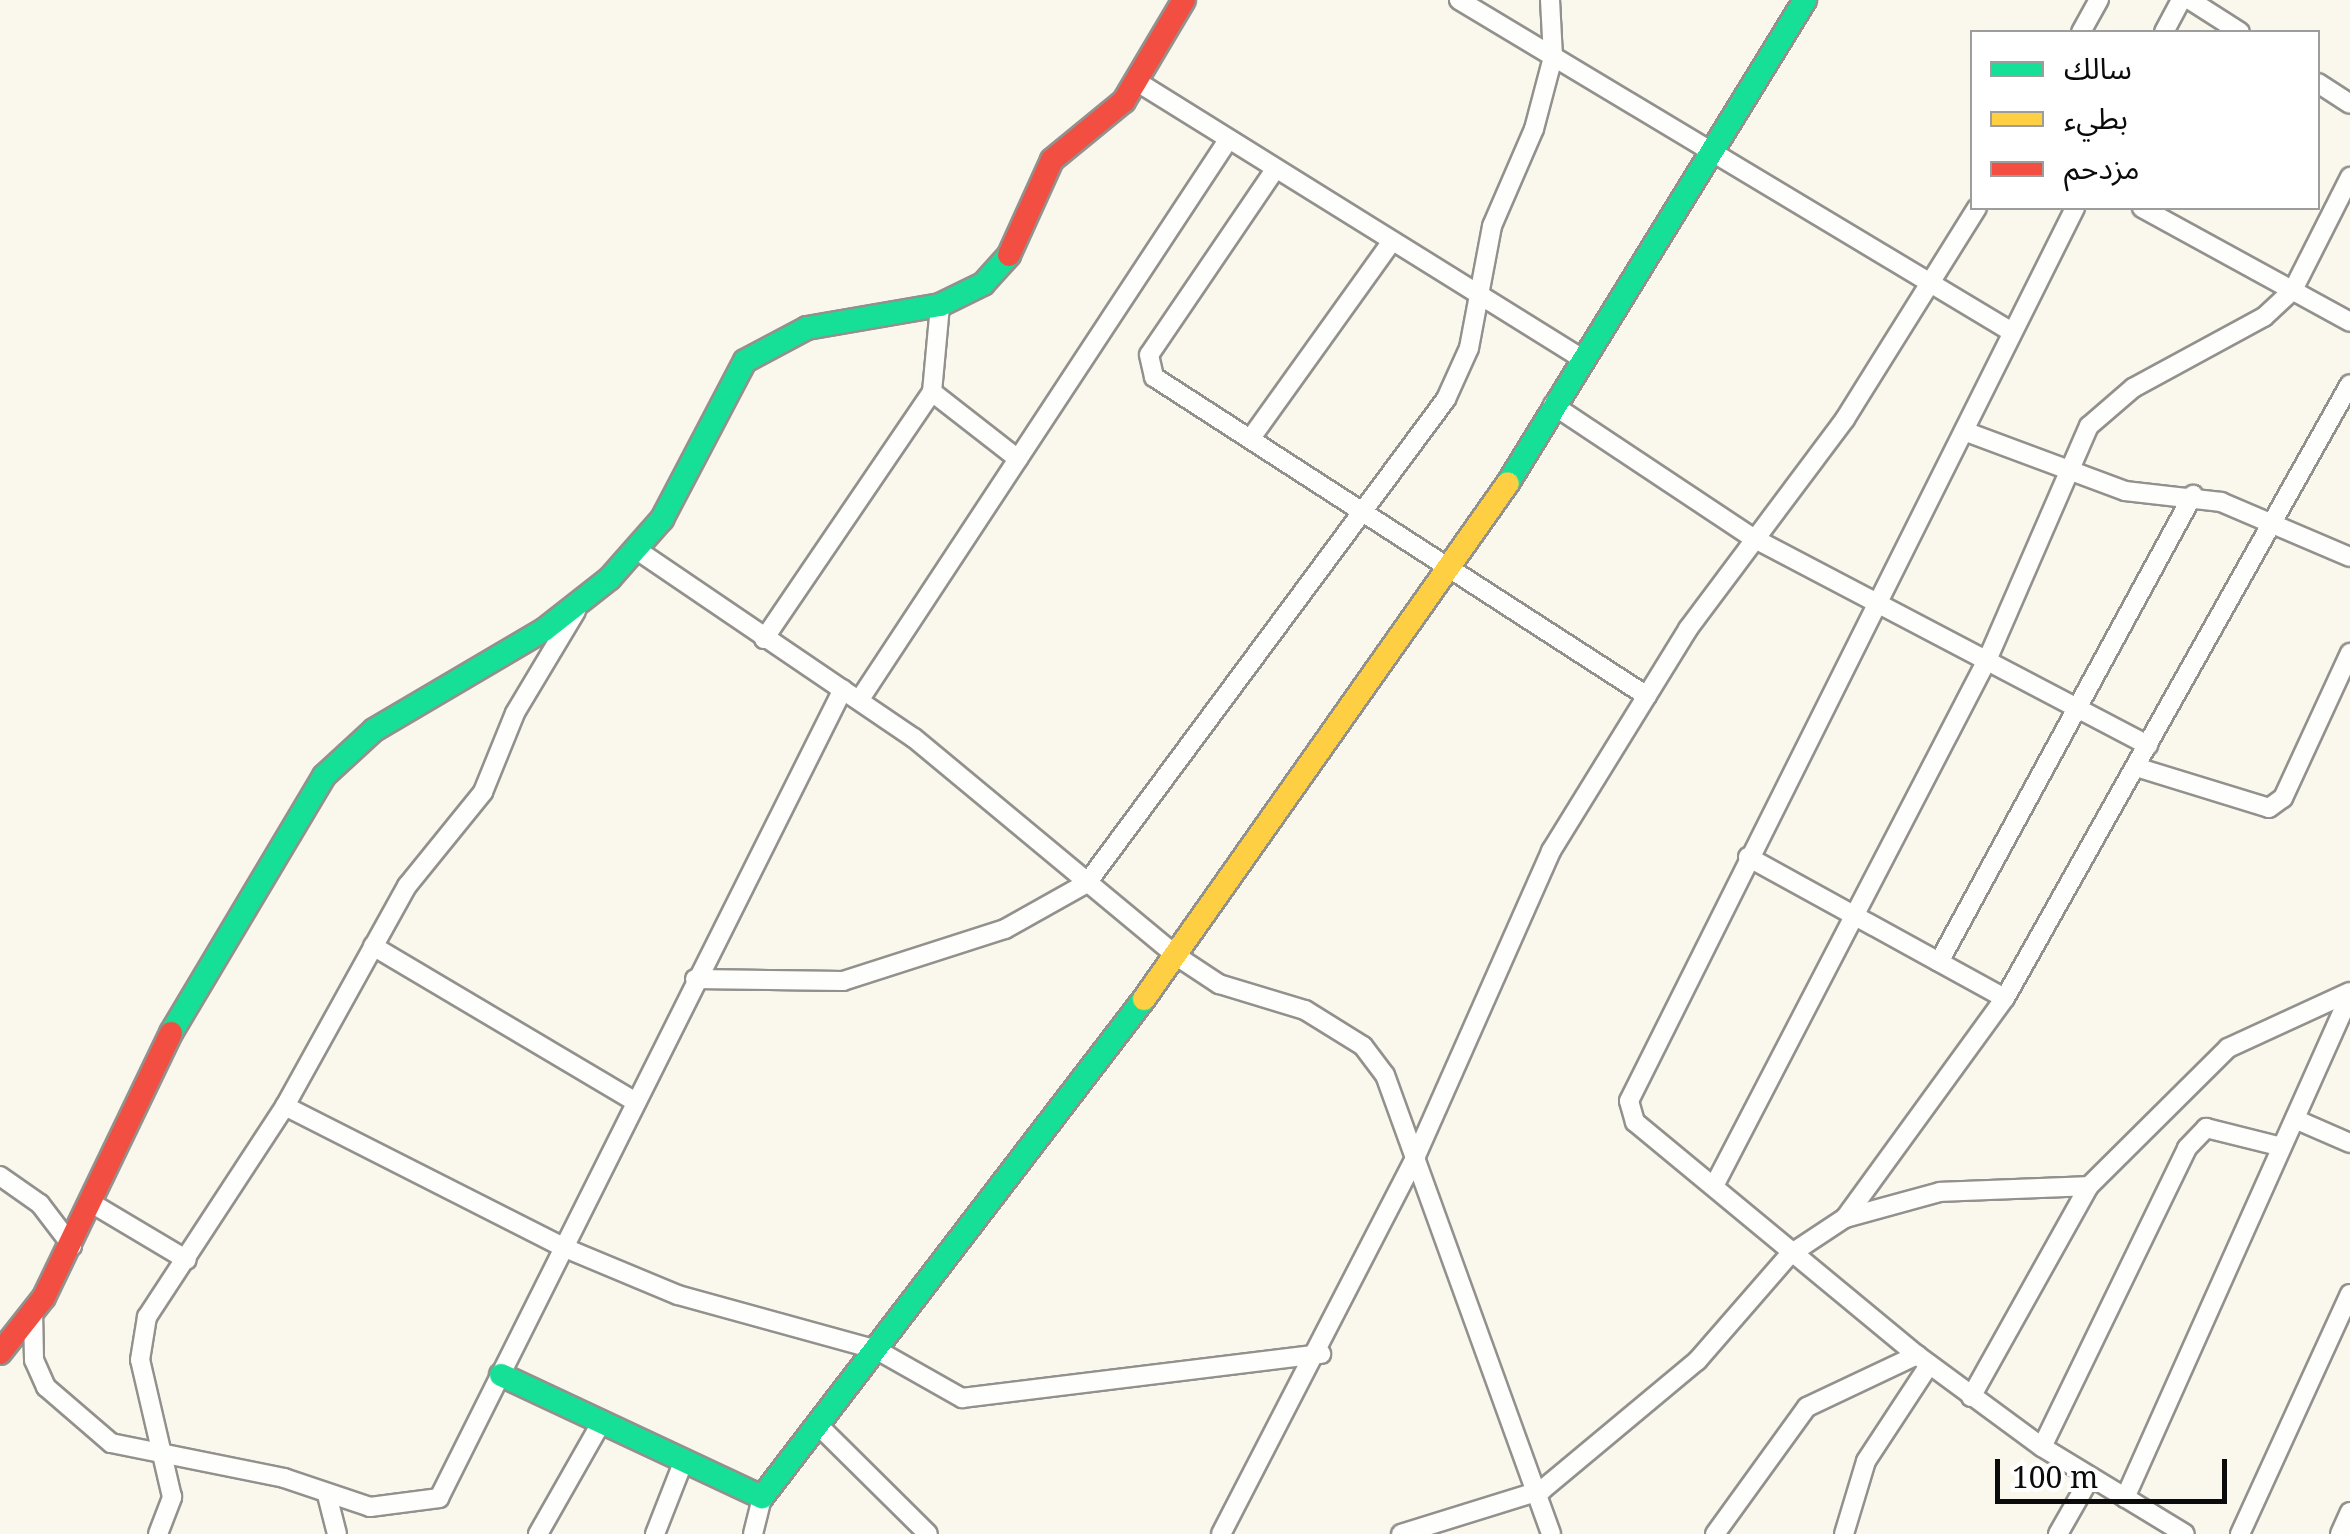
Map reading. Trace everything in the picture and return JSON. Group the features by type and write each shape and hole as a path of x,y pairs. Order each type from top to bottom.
{"street":[{"path":"0,1353 32,1312 72,1246 172,1032 324,776 374,730 582,602 638,550 745,361 807,328 940,305 1003,264 1052,160 1136,81 1184,0"},
{"path":"1459,0 2012,332"},
{"path":"694,980 861,976 1006,929 1087,883 1446,399 1468,348 1476,293 1553,56 1550,0"},
{"path":"753,1534 762,1497 1175,956 1457,567 1581,358 1713,154 1806,0"},
{"path":"2082,30 2099,0"},
{"path":"2165,30 2181,0"},
{"path":"2190,0 2237,30"},
{"path":"1136,81 1226,143 1581,358"},
{"path":"2320,84 2350,104"},
{"path":"860,699 1226,143"},
{"path":"1274,172 1147,366 1251,438 1457,567 1647,696"},
{"path":"1714,1186 1988,658 2063,468 2089,426 2133,388 2264,318 2293,290 2350,177"},
{"path":"1221,1534 1321,1354 1416,1156 1551,851 1647,696 1930,284 1976,210"},
{"path":"2075,210 1629,1100 1635,1122 1790,1255 1923,1360 2042,1447 2186,1534"},
{"path":"2146,210 2350,322"},
{"path":"1251,438 1392,241"},
{"path":"764,639 932,392 940,305"},
{"path":"1401,1534 1542,1490 1696,1362 1790,1255 1844,1218 2006,998 2274,528 2350,384"},
{"path":"932,392 1018,459"},
{"path":"1554,405 1756,539 2148,744"},
{"path":"1964,432 2125,491 2193,495 2350,557"},
{"path":"1939,962 2193,495"},
{"path":"638,550 764,639 860,699 1175,956 1219,984 1306,1010 1363,1046 1386,1075 1542,1490 1550,1534"},
{"path":"158,1534 172,1497 140,1338 285,1106 407,886 482,792 505,732 582,602"},
{"path":"2136,767 2182,788 2269,808 2283,798 2350,653"},
{"path":"32,1312 34,1360 46,1387 112,1444 168,1462 284,1478 327,1495 401,1509 439,1498 694,980 843,688"},
{"path":"1748,857 2006,998"},
{"path":"373,946 636,1102"},
{"path":"2125,1498 2350,994"},
{"path":"1971,1397 2089,1186 2228,1048 2350,994"},
{"path":"285,1106 565,1248 678,1296 877,1350 962,1398 984,1400 1321,1354"},
{"path":"2295,1119 2350,1143"},
{"path":"2042,1447 2187,1148 2206,1128 2233,1127 2282,1146"},
{"path":"0,1176 40,1204 72,1246"},
{"path":"1844,1218 1940,1192 2089,1186"},
{"path":"93,1204 187,1260"},
{"path":"2240,1534 2350,1294"},
{"path":"1715,1534 1807,1407 1923,1360"},
{"path":"1844,1534 1866,1461 1923,1360"},
{"path":"502,1375 762,1497"},
{"path":"538,1534 601,1423"},
{"path":"819,1426 928,1534"},
{"path":"655,1534 684,1460"},
{"path":"2058,1534 2090,1478"},
{"path":"327,1495 336,1534"},
{"path":"2340,1534 2350,1512"}],"traffic: fast":[{"path":"1508,483 1805,0"},
{"path":"171,1033 324,776 374,730 544,630 610,578 662,519 745,361 807,328 940,305 983,284 1009,255"},
{"path":"501,1375 762,1497 1144,999"}],"traffic: slow":[{"path":"1144,999 1508,483"}],"traffic: jam":[{"path":"1009,255 1052,160 1124,101 1184,0"},
{"path":"0,1353 44,1297 171,1033"}]}
